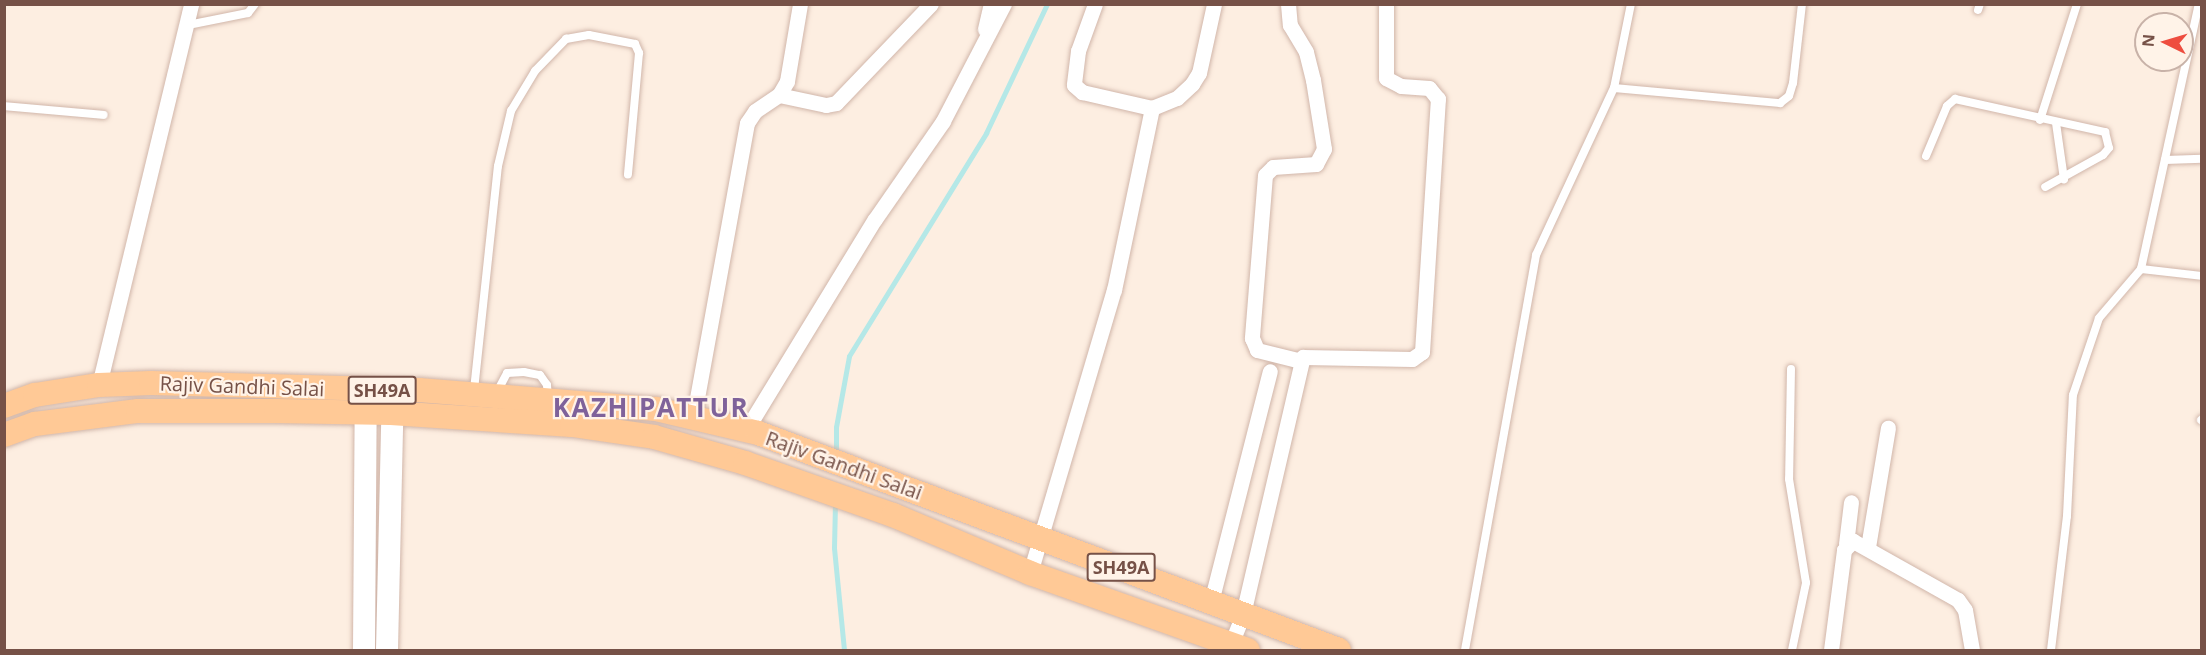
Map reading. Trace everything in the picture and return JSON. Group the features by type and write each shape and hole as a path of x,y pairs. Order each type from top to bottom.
{"main road":[{"name":"Rajiv Gandhi Salai","path":"4,406 35,395 99,385 366,401"},
{"name":"Rajiv Gandhi Salai","path":"4,435 35,424 138,411 485,396 656,409 693,420 752,431 1041,536 1339,651"},
{"name":"Rajiv Gandhi Salai","path":"392,401 654,437 745,463 893,515 1030,573 1239,647"}],"street":[{"path":"99,385 188,25 191,4"},
{"path":"693,420 747,123 755,111 779,95 793,63 800,4"},
{"path":"779,95 826,105 836,103 931,4"},
{"path":"982,44 991,4"},
{"path":"752,431 875,219 943,121 1004,4"},
{"path":"1095,4 1078,51 1074,85 1082,92 1152,108 1177,98 1192,84 1199,73 1214,4"},
{"path":"1288,4 1290,25 1306,52 1313,80 1324,149 1316,164 1273,167 1265,175 1252,338 1257,350 1301,361"},
{"path":"1239,647 1243,614 1301,361 1308,355 1412,359 1422,352 1438,99 1430,88 1401,86 1386,78 1386,4"},
{"path":"1030,573 1114,290 1152,108"},
{"path":"1211,602 1270,371"},
{"path":"364,651 366,401"},
{"path":"387,651 392,401"},
{"path":"1868,547 1888,428"},
{"path":"1831,651 1851,502"},
{"path":"1846,544 1853,541 1868,547 1958,600 1965,610 1972,651"}],"lane":[{"path":"188,25 248,13 255,4"},
{"path":"1465,651 1536,255 1614,88 1631,4"},
{"path":"1614,88 1780,103 1789,96 1793,83 1802,4"},
{"path":"2040,120 2077,4"},
{"path":"2051,651 2067,516 2073,395 2099,318 2141,269 2199,4"},
{"path":"485,396 498,166 511,111 535,71 566,39 589,35 635,44 639,53 628,175"},
{"path":"1926,156 1947,106 1955,99 2040,120 2100,130 2109,141 2103,155 2045,188"},
{"path":"4,106 104,115"},
{"path":"2056,123 2064,179"},
{"path":"2165,160 2202,159"},
{"path":"2141,269 2202,276"},
{"path":"1791,369 1789,479 1806,584 1792,651"}],"waterway":[{"path":"836,454 836,427 849,356 986,133 1047,4"},
{"path":"835,503 834,548 844,650"}],"district":[{"name":"KAZHIPATTUR","path":"651,408"}]}
